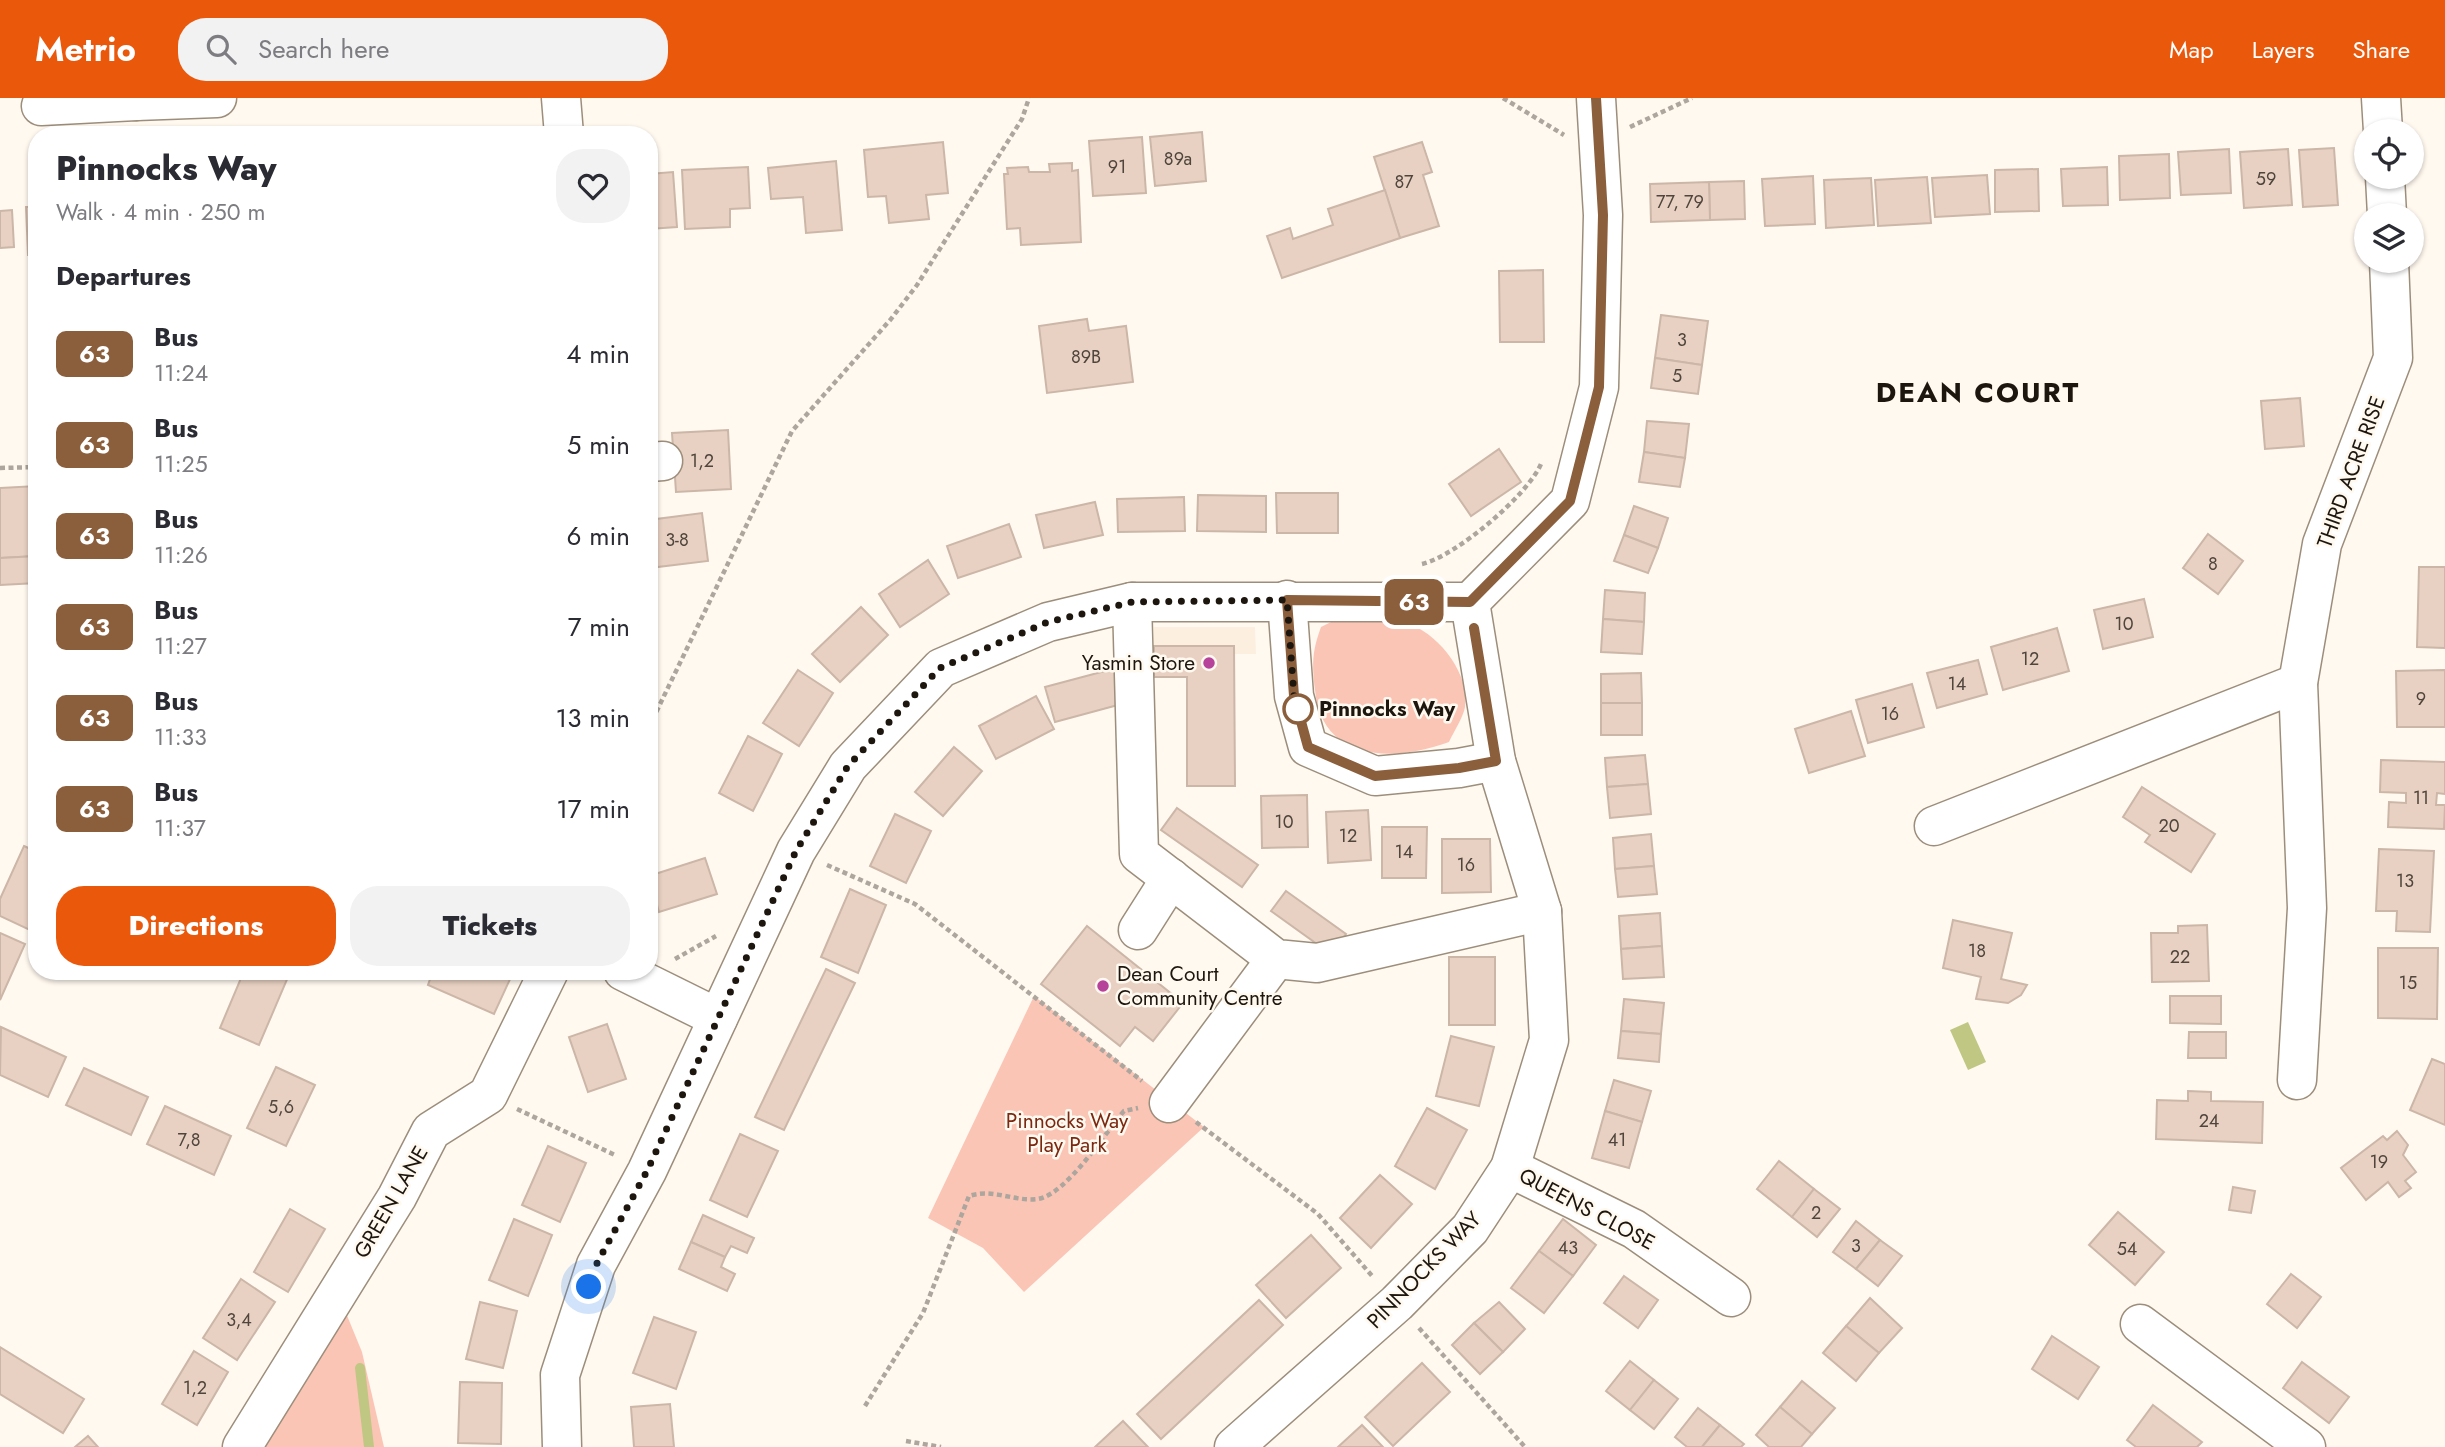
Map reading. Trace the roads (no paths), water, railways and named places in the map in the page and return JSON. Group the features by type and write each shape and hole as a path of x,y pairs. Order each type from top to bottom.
{"street":[{"path":"41,106 217,98"},
{"path":"561,98 563,126"},
{"path":"562,1447 560,1375 596,1265 647,1171 796,851 848,766 940,668 1048,622 1132,602 1470,602 1570,501 1599,387 1603,215 1596,98"},
{"path":"2381,98 2382,119"},
{"name":"THIRD ACRE RISE","path":"2297,1080 2306,908 2298,683 2322,544 2393,358 2389,273"},
{"path":"1287,600 1294,696 1308,747 1375,776 1459,768 1496,761"},
{"path":"1132,602 1139,853 1276,959 1317,963 1542,911"},
{"name":"PINNOCKS WAY","path":"1234,1447 1397,1303 1470,1229 1510,1168 1549,1040 1542,911 1496,761 1470,602"},
{"path":"1934,826 2298,683"},
{"path":"1138,930 1171,878"},
{"path":"1170,1103 1276,959"},
{"name":"GREEN LANE","path":"242,1447 397,1197 430,1132 488,1095 545,980"},
{"path":"641,980 718,1018"},
{"name":"QUEENS CLOSE","path":"1510,1168 1634,1229 1731,1297"},
{"path":"2140,1324 2306,1447"}],"waterway":[{"path":"360,1368 369,1447"}],"place":[{"name":"Yasmin Store","path":"1209,663"},
{"name":"Pinnocks Way","path":"1298,709"},
{"name":"Dean Court Community Centre","path":"1103,986"}],"district":[{"name":"DEAN COURT","path":"1978,392"}],"park label":[{"name":"Pinnocks Way Play Park","path":"1067,1133"}]}
